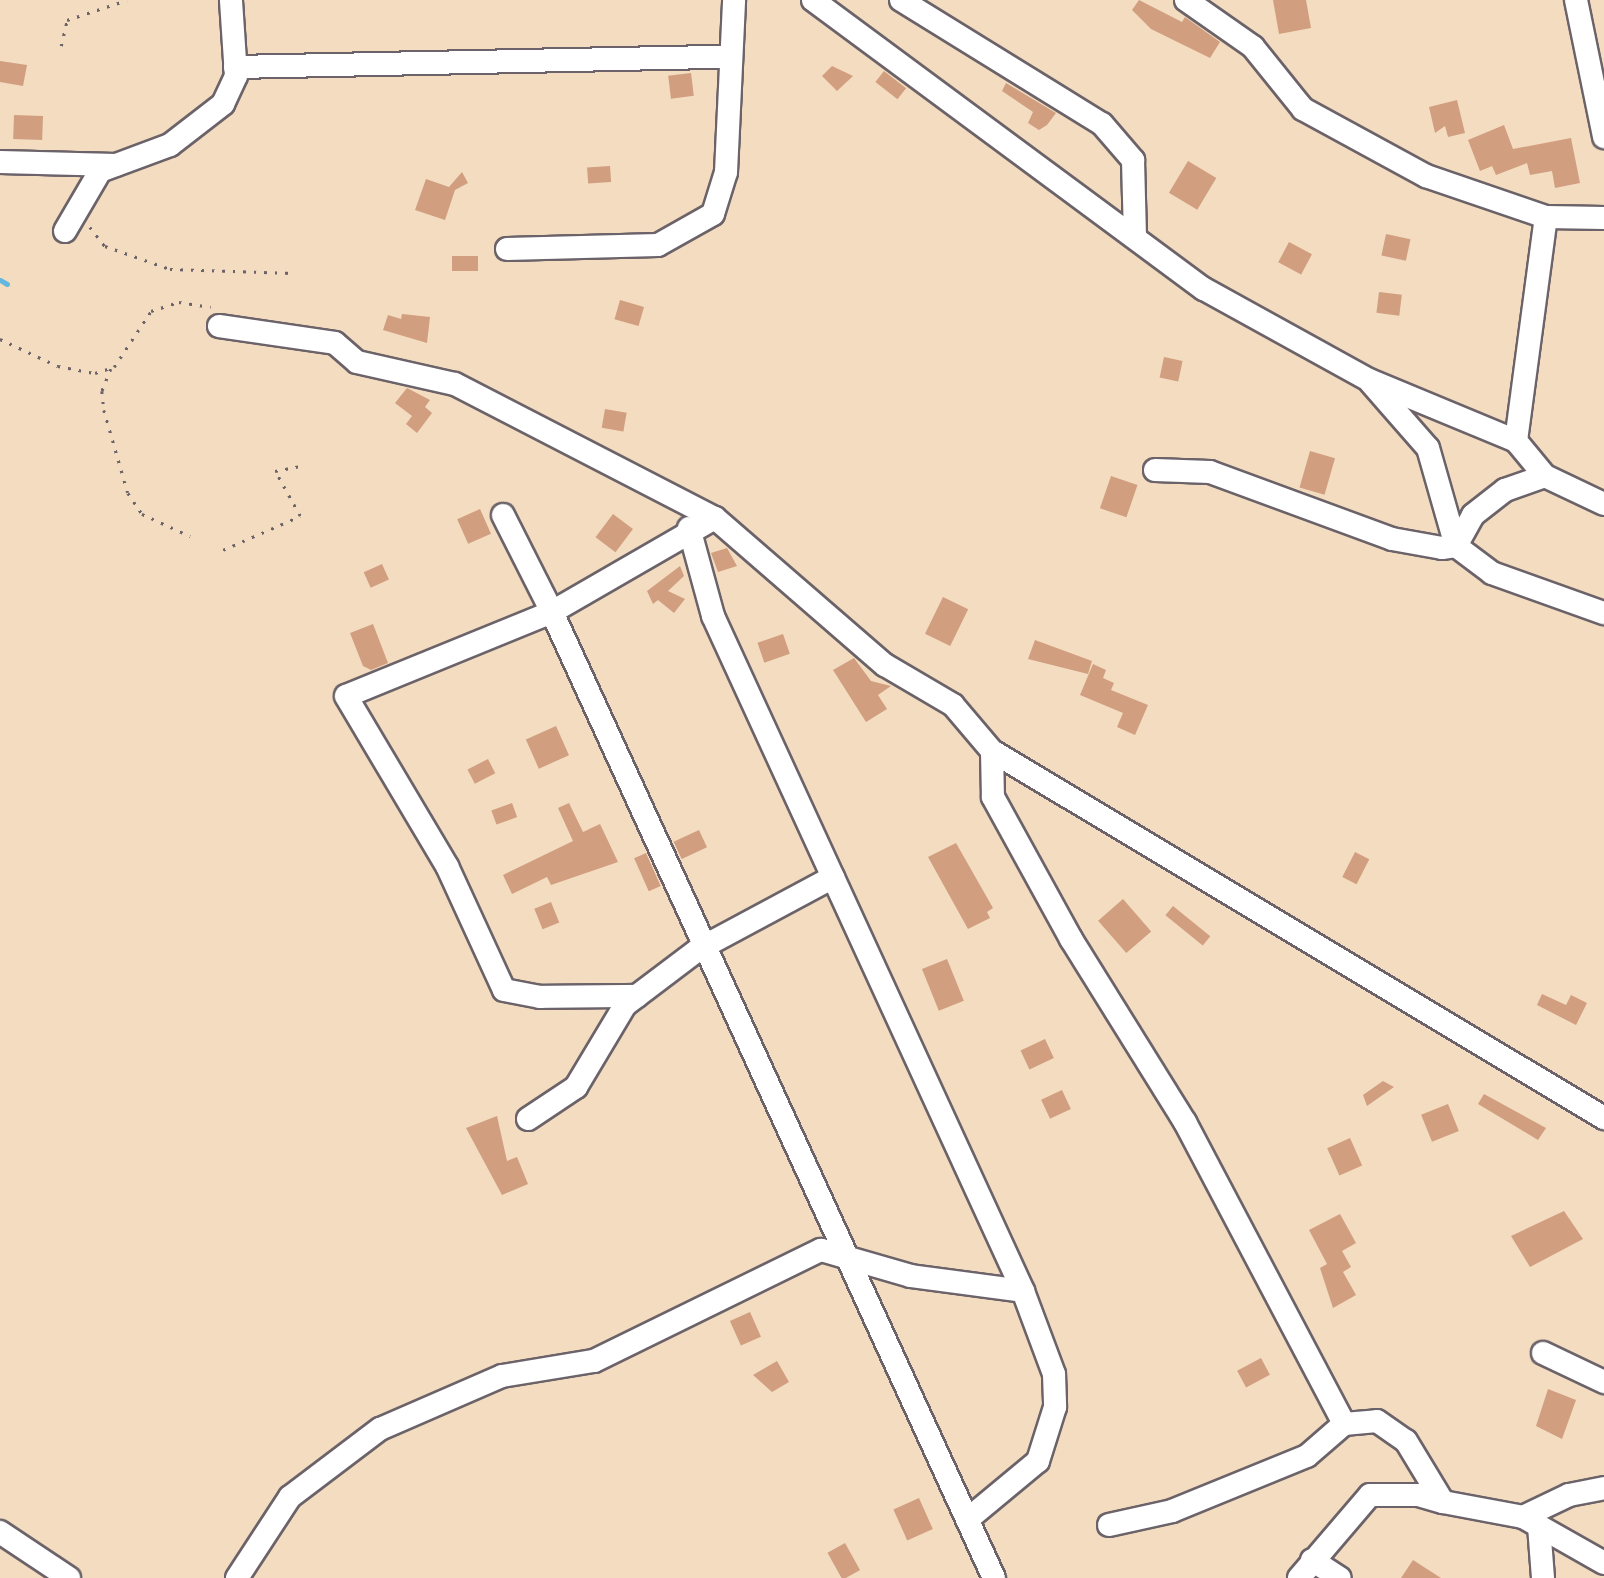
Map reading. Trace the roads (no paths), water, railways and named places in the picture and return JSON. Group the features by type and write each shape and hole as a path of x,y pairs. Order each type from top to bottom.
{"street":[{"path":"65,231 84,206 92,179 200,127 232,90 236,67 231,0"},
{"path":"507,249 658,245 713,214 726,172 734,0"},
{"path":"813,0 1204,289 1369,380 1516,441 1545,476 1604,504"},
{"path":"901,0 1102,124 1133,160 1135,236"},
{"path":"1576,0 1604,137"},
{"path":"1199,4 1253,46 1303,109 1426,176 1546,217 1604,218"},
{"path":"236,67 731,57"},
{"path":"0,162 124,165"},
{"path":"1516,441 1546,217"},
{"path":"219,319 336,343 357,362 455,384 714,518 885,665 954,705 992,750 1604,1118"},
{"path":"1369,380 1428,448 1456,546"},
{"path":"1155,470 1210,472 1392,539 1456,546 1492,573 1604,613"},
{"path":"1456,546 1472,516 1505,490 1545,476"},
{"path":"503,515 552,612 994,1578"},
{"path":"638,996 540,998 504,990 447,866 346,696 552,612 690,528 714,518"},
{"path":"690,528 713,616 1023,1291 1054,1374 1055,1407 1038,1461 967,1520"},
{"path":"992,750 993,796 1071,939 1185,1122 1344,1424"},
{"path":"528,1119 576,1088 638,996 703,946 833,876"},
{"path":"237,1578 290,1497 380,1429 502,1376 594,1360 820,1250 848,1254 911,1276 1023,1291"},
{"path":"1543,1353 1604,1382"},
{"path":"1110,1524 1172,1511 1308,1456 1344,1424 1377,1421 1394,1428 1442,1502"},
{"path":"1531,1521 1569,1495 1604,1488"},
{"path":"1340,1578 1305,1569 1370,1495 1418,1494 1531,1521 1604,1563"},
{"path":"1531,1521 1542,1578"},
{"path":"0,1532 69,1578"}],"waterway":[{"path":"0,280 7,284"}]}
